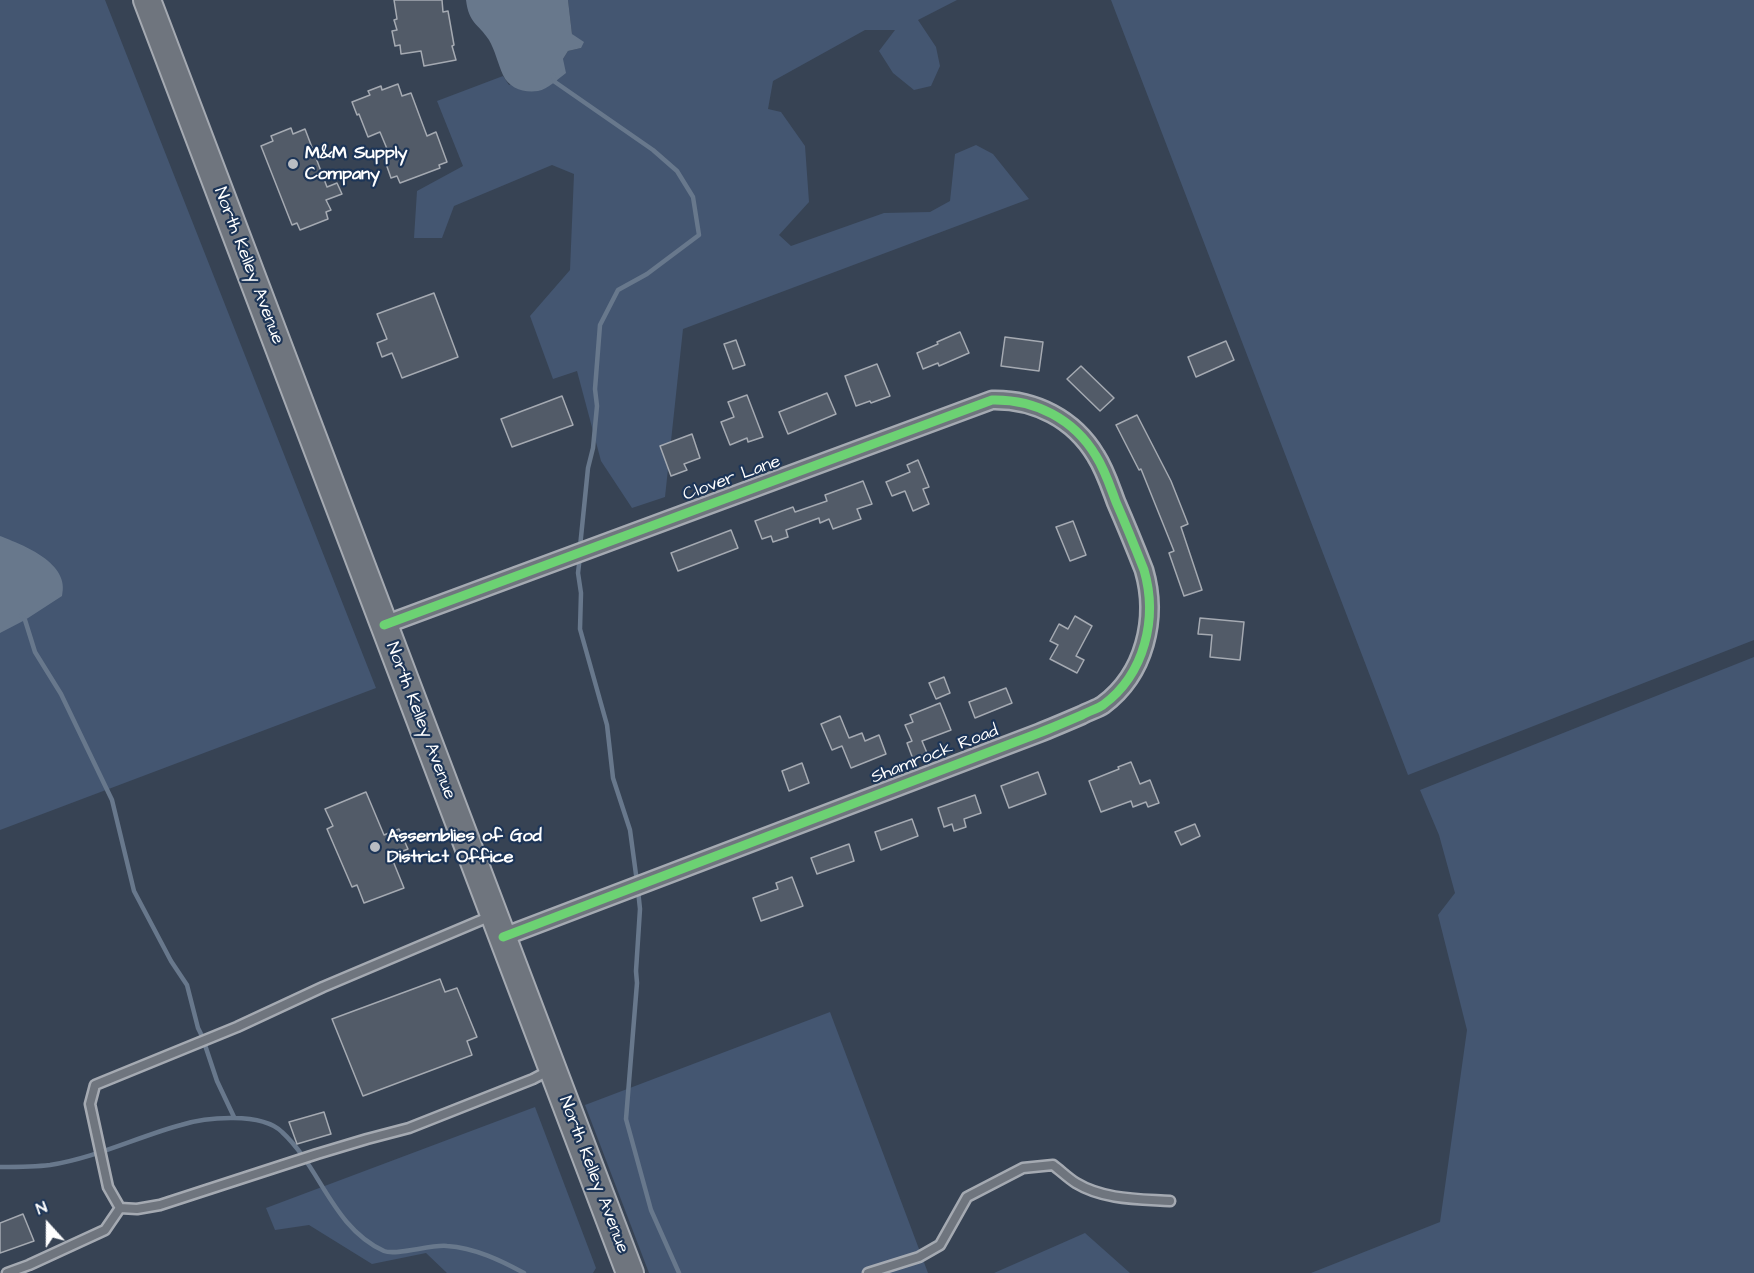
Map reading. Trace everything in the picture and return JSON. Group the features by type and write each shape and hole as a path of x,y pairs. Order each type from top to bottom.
{"main road":[{"name":"North Kelley Avenue","path":"147,0 630,1273"}],"street":[{"name":"Clover Lane","path":"384,625 992,400 1021,402 1043,409 1070,425 1086,441"},
{"name":"Shamrock Road","path":"499,926 1039,734 1102,706 1119,691 1138,660 1149,627 1150,604 1144,570 1105,473 1097,456 1086,441"}],"lane":[{"path":"120,1208 108,1187 90,1104 95,1085 237,1027 323,987 499,926"},
{"path":"120,1208 137,1209 160,1205 347,1145 409,1128 553,1069"},
{"path":"868,1273 919,1257 940,1245 967,1197 1023,1168 1053,1166 1077,1184 1101,1195 1170,1201"},
{"path":"7,1273 105,1230 120,1208"}],"shaded area":[{"path":"0,0 105,0 376,688 0,830"},
{"path":"466,0 568,0 572,34 584,42 581,48 568,51 563,59 566,73 553,84 538,91 517,89 503,75 489,40 469,14"},
{"path":"568,0 957,0 918,20 936,47 940,66 931,86 914,90 893,73 879,51 895,30 865,30 773,81 768,109 781,112 805,146 809,202 779,235 791,246 884,213 930,212 950,201 955,154 976,145 993,154 1029,199 683,329 665,497 632,508 601,461 577,371 553,379 530,316 570,270 574,174 552,165 454,206 442,238 414,238 417,191 463,166 437,101 503,76 509,85 563,59 568,51 581,48 572,34"},
{"path":"1111,0 1754,0 1754,640 1408,775"},
{"path":"0,536 43,557 59,574 63,584 62,596 0,633"},
{"path":"1754,657 1754,1273 1311,1273 1440,1222 1467,1030 1438,915 1455,893 1439,835 1420,790"},
{"path":"830,1012 928,1273 649,1273 585,1105"},
{"path":"535,1107 596,1268 593,1273 447,1273 426,1253 372,1264 309,1225 275,1230 266,1208"},
{"path":"1085,1233 1130,1273 994,1273"}],"building":[{"path":"394,0 442,0 443,12 448,11 456,60 424,66 421,51 401,54 400,45 395,46 392,31 397,30 394,20 397,19"},
{"path":"398,84 402,96 411,93 427,136 436,132 447,162 439,165 440,168 400,183 397,176 391,178 384,158 390,156 380,132 368,137 352,102 370,95 368,91 381,86 382,90"},
{"name":"M&M Supply Company","path":"291,128 293,134 305,129 327,187 337,183 342,194 326,200 331,210 326,212 328,219 300,230 297,223 292,225 261,146 273,141 271,136"},
{"path":"434,293 458,357 402,378 392,353 382,357 377,343 387,339 377,314"},
{"path":"960,332 969,353 939,366 938,363 923,369 917,353"},
{"path":"1005,337 1043,342 1039,371 1001,366"},
{"path":"736,340 745,365 733,369 724,344"},
{"path":"1226,341 1234,360 1196,377 1188,357"},
{"path":"877,364 890,396 856,406 845,376"},
{"path":"1081,366 1114,398 1100,411 1067,379"},
{"path":"827,393 836,414 788,434 779,412"},
{"path":"747,395 763,437 748,442 747,438 730,445 721,422 734,417 728,402"},
{"path":"562,396 573,425 512,447 501,419"},
{"path":"1137,415 1171,481 1188,524 1181,527 1202,590 1184,596 1169,553 1174,551 1141,469 1139,470 1116,425"},
{"path":"692,434 700,458 684,464 687,470 671,476 660,446"},
{"path":"918,460 929,487 923,489 929,504 913,511 905,491 892,496 886,482 910,472 907,465"},
{"path":"863,481 872,504 857,509 861,519 833,529 829,519 820,523 819,518 786,530 788,537 773,542 771,536 762,539 755,521 793,507 795,512 827,501 825,495"},
{"path":"1073,521 1086,555 1070,561 1056,527"},
{"path":"731,530 738,548 678,571 671,553"},
{"path":"1075,616 1092,626 1076,656 1084,660 1077,673 1050,659 1058,645 1050,641 1059,624 1068,629"},
{"path":"1200,618 1244,622 1240,660 1210,657 1212,635 1198,634"},
{"path":"944,677 950,693 936,699 929,683"},
{"path":"1006,688 1012,703 975,718 969,702"},
{"path":"940,703 951,730 922,741 927,753 913,759 907,743 912,741 905,725 913,722 910,715"},
{"path":"840,716 849,738 862,733 865,741 879,735 886,754 851,768 842,746 832,750 821,724"},
{"path":"1131,762 1140,784 1150,780 1159,803 1148,807 1146,802 1133,807 1131,801 1101,812 1089,781"},
{"path":"802,763 809,783 789,791 782,771"},
{"path":"1038,772 1046,794 1009,808 1001,786"},
{"path":"366,792 384,835 399,829 408,849 391,856 404,888 364,903 357,885 352,887 327,829 333,826 325,809"},
{"path":"975,795 981,813 964,819 966,827 954,831 952,824 944,827 938,808"},
{"path":"912,819 918,836 881,850 875,832"},
{"path":"1195,824 1200,836 1181,845 1175,832"},
{"path":"849,844 854,861 817,874 811,858"},
{"path":"792,877 803,906 761,921 753,898 778,889 776,883"},
{"path":"440,979 445,992 457,988 477,1037 467,1041 472,1055 363,1096 332,1019"},
{"path":"324,1112 331,1134 297,1144 289,1122"},
{"path":"23,1214 34,1241 0,1253 0,1223"}],"waterway":[{"path":"553,76 555,82 653,150 677,171 693,197 699,235 647,274 618,290 600,325 595,389 597,406 580,547"},
{"path":"580,556 578,573 581,593 580,629 607,725 613,778 630,830 637,882"},
{"path":"21,616 25,620 35,652 61,694 112,800 134,891 171,961 187,985 198,1028 217,1081 234,1117"},
{"path":"638,890 640,909 637,983 626,1119 651,1210 679,1273"},
{"path":"0,1167 38,1166 67,1162 192,1122 219,1118 261,1121 282,1132 307,1162 339,1212 366,1240 384,1251 397,1252 440,1246 457,1247 487,1255 524,1273"}],"cycle path":[{"path":"384,625 992,400 1023,403 1038,408 1052,414 1077,431 1105,472 1144,570 1149,607 1144,644 1129,678 1101,706 1039,733 503,937"}],"place":[{"name":"M&M Supply Company","path":"293,164"},
{"name":"Assemblies of God District Office","path":"375,847"}]}
